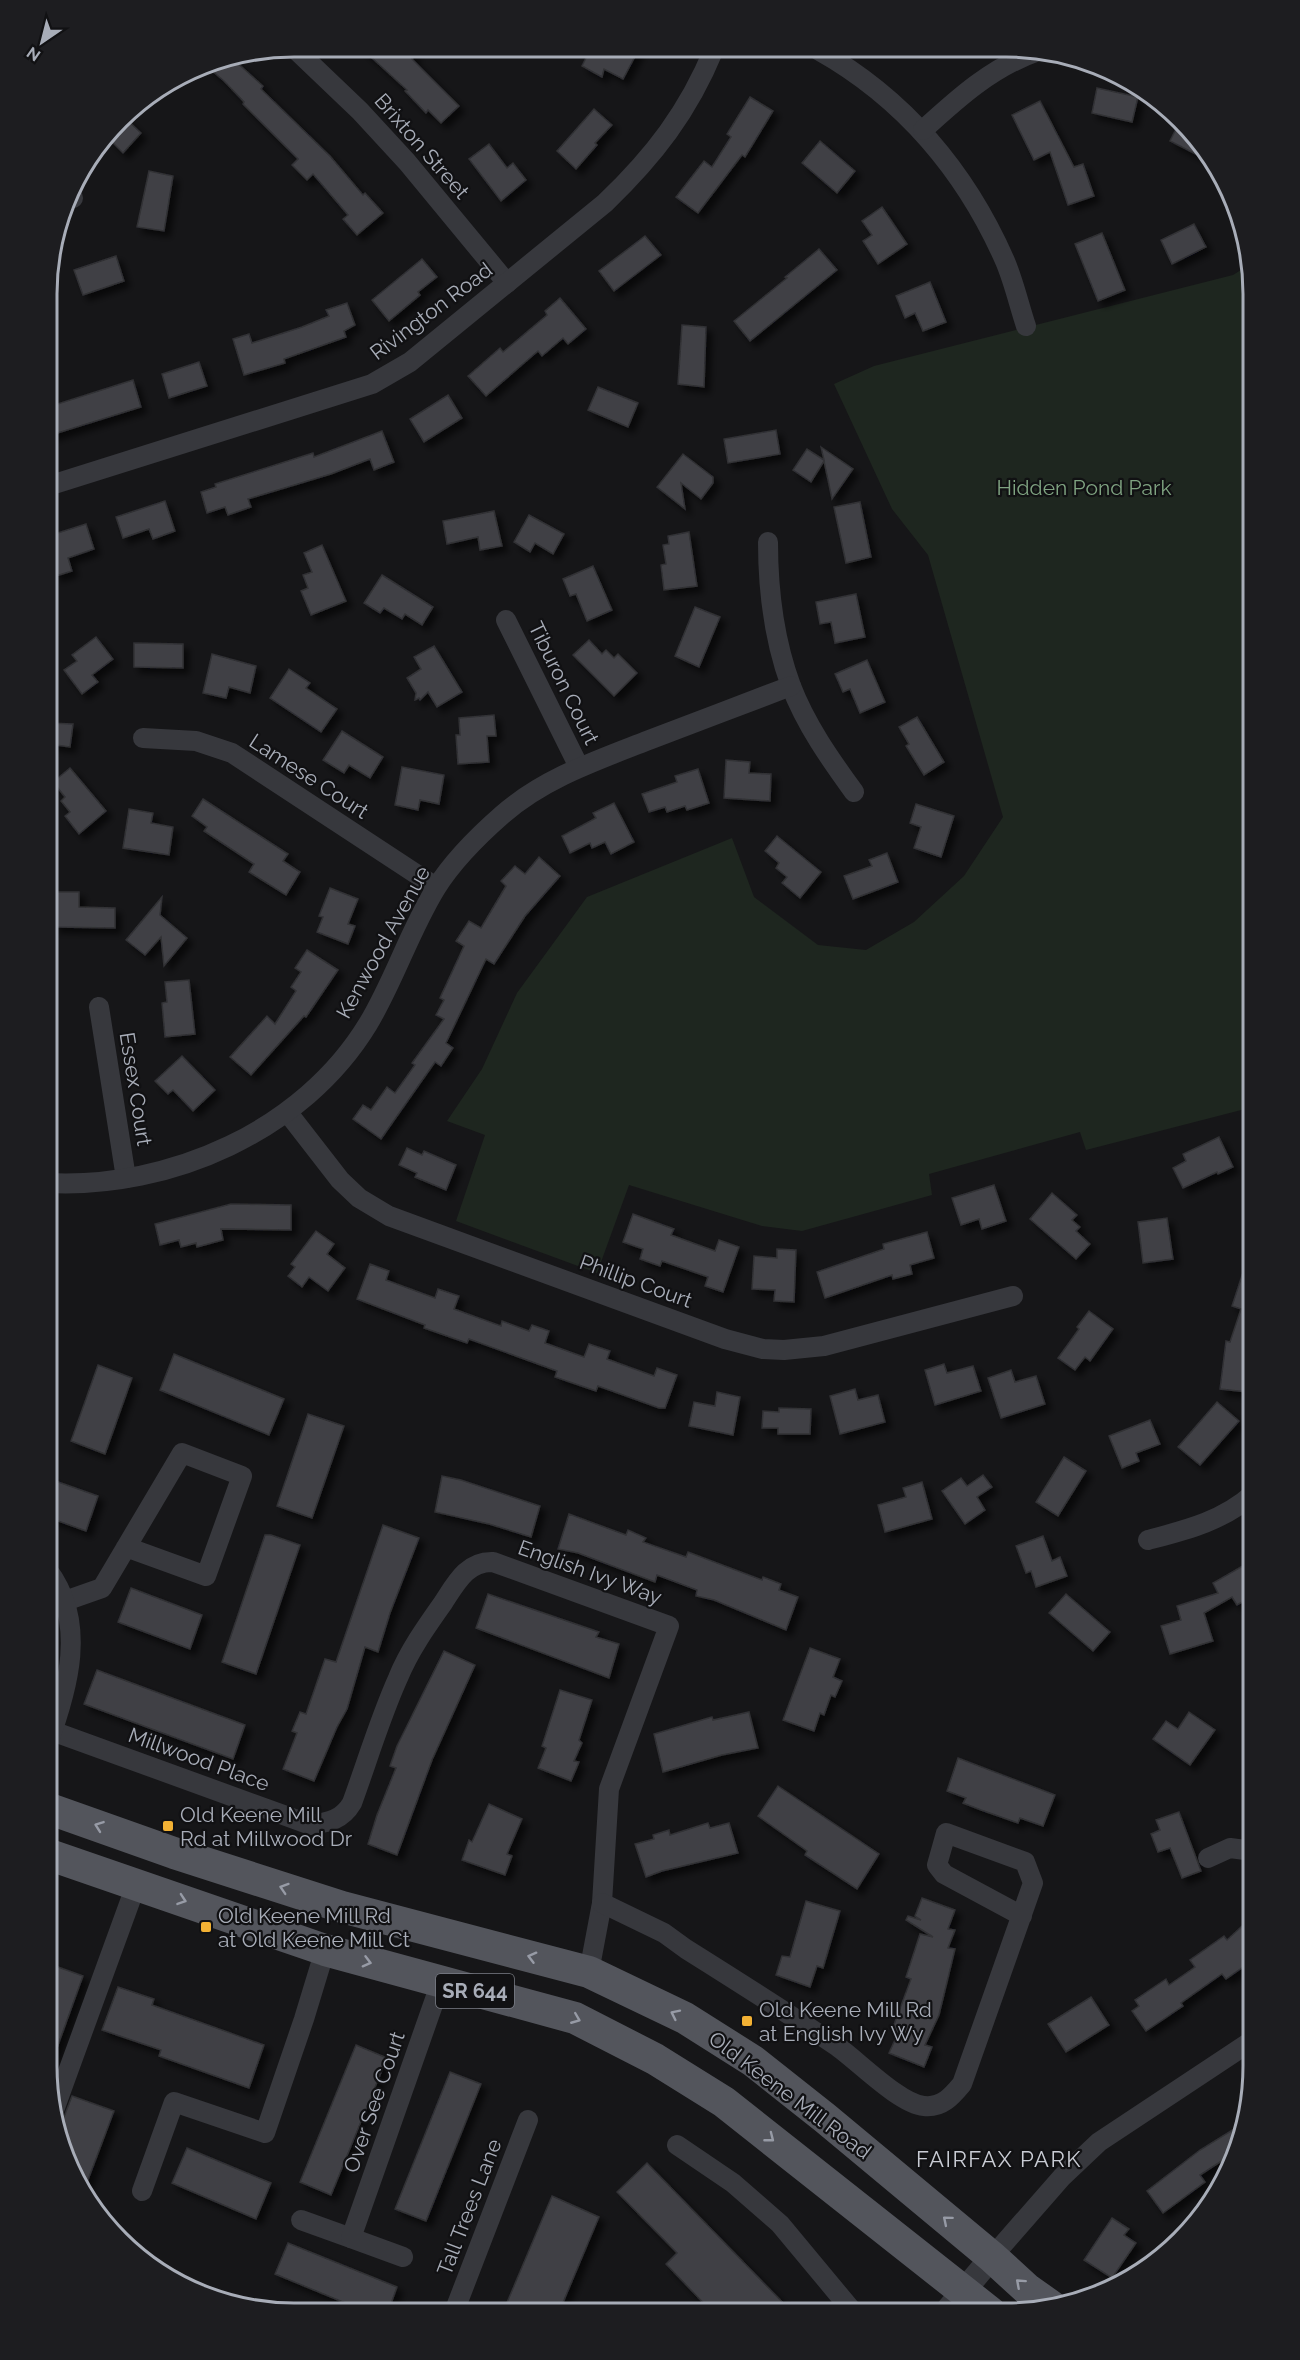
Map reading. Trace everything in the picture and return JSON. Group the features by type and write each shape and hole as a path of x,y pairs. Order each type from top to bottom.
{"main road":[{"name":"Old Keene Mill Road","path":"57,1812 174,1853 342,1907 589,1972 684,2018 753,2061 825,2118 1042,2300"},
{"name":"SR 644","path":"57,1857 325,1950 575,2018 688,2078 724,2102 955,2303"}],"street":[{"name":"Brixton Street","path":"303,57 360,111 407,162 507,283"},
{"name":"Rivington Road","path":"57,483 372,384 410,362 605,203 655,152 691,99 710,57"},
{"path":"828,57 881,93 923,130 956,174 988,225 1006,263 1026,326"},
{"path":"923,130 976,83 999,68 1022,58"},
{"path":"768,542 768,577 776,630 791,686 820,744 854,792"},
{"name":"Tiburon Court","path":"506,620 579,767"},
{"name":"Kenwood Avenue","path":"57,1183 71,1184 126,1178 162,1171 234,1144 288,1113 342,1059 366,1026 386,992 415,926 436,887 469,847 503,814 543,786 579,767 791,686"},
{"name":"Lamese Court","path":"143,738 196,741 232,753 436,887"},
{"name":"Essex Court","path":"99,1007 126,1178"},
{"name":"Phillip Court","path":"288,1113 340,1180 359,1198 389,1216 725,1339 763,1349 784,1350 824,1346 1013,1296"},
{"path":"65,1601 102,1588 126,1547 182,1453 242,1476 206,1576 126,1547"},
{"path":"1148,1540 1198,1527 1243,1503"},
{"name":"English Ivy Way","path":"331,1822 346,1813 352,1803 397,1678 415,1643 460,1577 474,1565 493,1562 669,1626 609,1790 602,1903 598,1934 589,1972"},
{"path":"57,1583 65,1601 70,1625 71,1655 67,1681 57,1715"},
{"name":"Millwood Place","path":"57,1741 311,1825 331,1822"},
{"path":"602,1903 664,1933 840,2049 905,2100 925,2106 942,2103 950,2098 962,2084 1022,1916 1033,1883 1025,1862 946,1833 937,1864 944,1874 1022,1916"},
{"path":"1208,1858 1230,1848 1243,1850"},
{"path":"59,2096 136,1885"},
{"path":"142,2191 174,2102 264,2133 304,2019 325,1950"},
{"name":"Over See Court","path":"351,2238 441,1982"},
{"path":"955,2303 1062,2177 1099,2142 1243,2047"},
{"name":"Tall Trees Lane","path":"457,2303 528,2120"},
{"path":"677,2145 732,2183 780,2224 846,2303"},
{"path":"301,2220 403,2257"}],"green space":[{"name":"Hidden Pond Park","path":"1241,270 1243,1110 1086,1150 1080,1132 929,1174 932,1195 802,1231 762,1226 629,1185 597,1273 456,1221 485,1135 447,1121 482,1069 517,993 587,897 732,838 754,897 818,945 866,950 914,922 964,876 1003,817 928,555 892,509 834,384 874,366 1233,275"}],"building":[{"path":"371,57 414,57 412,59 459,106 441,123 428,110 426,113 405,91 407,90"},
{"path":"586,57 635,57 623,79 604,69 602,77 582,66"},
{"path":"238,64 263,86 261,89 330,156 363,195 365,193 383,213 357,235 343,219 348,215 313,174 307,180 292,165 298,159 243,104 244,102 213,72"},
{"path":"1097,88 1138,97 1132,122 1092,113"},
{"path":"750,97 773,111 745,157 742,155 698,213 676,197 704,161 712,167 731,137 727,134"},
{"path":"1040,101 1074,167 1083,164 1094,196 1068,205 1050,152 1034,160 1012,115"},
{"path":"594,109 612,125 576,169 557,151"},
{"path":"130,123 141,133 123,153 112,142"},
{"path":"1176,129 1198,155 1170,141"},
{"path":"820,141 855,171 837,193 802,163"},
{"path":"489,144 507,168 513,163 526,180 501,201 469,159"},
{"path":"149,171 173,176 164,231 137,227"},
{"path":"882,207 907,244 878,264 863,241 872,235 862,221"},
{"path":"1194,224 1206,247 1172,264 1161,240"},
{"path":"1102,233 1125,290 1098,301 1075,244"},
{"path":"645,236 661,255 614,291 599,271"},
{"path":"819,249 837,270 750,341 734,321"},
{"path":"116,256 124,281 83,295 74,270"},
{"path":"422,259 437,277 389,321 372,300"},
{"path":"930,282 946,322 923,331 915,313 905,318 896,296"},
{"path":"560,298 586,329 568,344 563,338 542,356 538,351 486,396 468,376 500,348 503,352 547,315 545,311"},
{"path":"347,303 355,325 344,331 346,337 284,359 285,363 244,375 233,339 249,334 252,343 329,316 326,310"},
{"path":"682,325 706,327 704,387 678,384"},
{"path":"199,362 207,386 169,398 162,374"},
{"path":"133,380 141,407 57,433 57,404"},
{"path":"598,387 638,403 628,427 588,410"},
{"path":"448,395 462,418 424,442 410,419"},
{"path":"776,430 780,454 728,463 724,439"},
{"path":"382,431 394,462 374,470 370,459 331,474 248,499 251,507 228,515 225,507 207,513 201,492 216,487 215,484 313,453 314,457"},
{"path":"821,447 853,469 832,499 824,461 811,482 793,470 807,449 824,460"},
{"path":"683,454 713,477 713,483 701,499 681,483 685,509 657,487"},
{"path":"165,501 175,531 153,539 149,529 123,538 116,517"},
{"path":"860,502 871,557 846,563 834,507"},
{"path":"494,511 502,546 480,550 478,537 447,544 443,521"},
{"path":"529,515 564,534 553,554 535,543 530,552 514,542"},
{"path":"86,524 94,549 68,558 72,571 57,576 57,533"},
{"path":"689,532 697,586 664,590 661,565 666,564 663,545 669,544 668,536"},
{"path":"322,545 346,601 311,615 301,591 308,588 303,575 312,572 304,553"},
{"path":"593,566 612,610 587,621 576,594 570,596 563,579"},
{"path":"382,575 433,607 422,625 405,614 402,619 384,608 380,613 364,603"},
{"path":"856,594 865,637 835,643 831,622 820,624 816,602"},
{"path":"695,607 720,617 699,667 675,656"},
{"path":"96,637 113,659 92,675 98,682 82,694 64,670 77,661 72,655"},
{"path":"589,640 602,654 606,650 614,658 618,654 637,673 614,696 573,655"},
{"path":"134,643 183,644 183,668 134,667"},
{"path":"434,646 462,692 437,707 428,692 420,700 419,698 415,700 416,693 407,678 421,669 414,657"},
{"path":"212,654 256,666 250,693 229,687 226,698 203,693"},
{"path":"867,660 885,702 860,713 850,689 843,692 835,674"},
{"path":"289,669 310,683 306,688 337,709 321,732 270,698"},
{"path":"494,715 496,736 487,736 489,762 458,764 456,735 460,735 459,718"},
{"path":"917,717 944,762 924,775 906,746 909,744 899,727"},
{"path":"57,723 73,724 70,747 57,745"},
{"path":"342,731 383,757 370,778 349,765 344,773 323,760"},
{"path":"726,760 750,762 749,773 771,774 770,801 724,798"},
{"path":"402,767 444,775 439,804 420,800 418,810 395,805"},
{"path":"70,768 106,811 79,834 65,816 70,812 61,801 65,797 57,787 57,779"},
{"path":"698,769 709,803 687,810 685,806 667,812 665,807 649,812 642,794 677,782 675,776"},
{"path":"203,799 288,854 283,861 300,872 286,895 249,872 254,864 204,831 207,827 192,816"},
{"path":"614,803 634,842 611,854 605,842 592,848 590,843 570,853 562,836 596,818 593,813"},
{"path":"916,804 954,816 941,857 914,848 921,827 910,823"},
{"path":"129,809 153,813 151,823 173,827 169,855 123,848"},
{"path":"777,836 821,872 800,898 782,883 787,877 776,868 779,863 765,851"},
{"path":"887,853 898,882 853,899 844,876 872,866 869,860"},
{"path":"539,857 560,876 525,916 494,964 486,959 446,1043 453,1048 441,1066 435,1062 381,1139 353,1119 363,1105 371,1110 387,1087 395,1093 415,1065 412,1063 444,1019 436,1015 444,1000 440,998 464,946 456,941 469,921 481,928 506,886 501,881 515,866 525,874"},
{"path":"330,888 358,899 348,924 355,926 348,944 317,932 323,917 319,916"},
{"path":"57,892 79,892 79,907 115,908 115,928 57,927"},
{"path":"162,897 160,915 187,938 164,966 161,937 145,955 126,940"},
{"path":"307,950 338,970 306,1017 304,1016 251,1075 230,1057 267,1016 275,1024 296,991 291,987 301,972 295,968"},
{"path":"189,980 195,1034 165,1037 162,1003 167,1002 165,982"},
{"path":"182,1056 215,1090 193,1111 173,1090 168,1094 155,1081"},
{"path":"1219,1137 1233,1167 1183,1188 1173,1168 1186,1161 1183,1154"},
{"path":"407,1148 422,1155 424,1151 456,1165 446,1190 415,1177 417,1173 399,1165"},
{"path":"994,1185 1006,1221 982,1229 979,1219 961,1225 952,1198"},
{"path":"1052,1193 1077,1215 1072,1220 1080,1227 1076,1231 1090,1244 1076,1259 1030,1219"},
{"path":"231,1204 291,1205 291,1230 221,1229 223,1240 197,1247 196,1243 181,1247 179,1240 160,1245 155,1224"},
{"path":"633,1214 674,1229 671,1235 715,1251 719,1240 739,1247 723,1292 705,1286 708,1277 662,1261 660,1266 640,1259 643,1249 623,1242"},
{"path":"1167,1218 1173,1259 1143,1263 1138,1222"},
{"path":"316,1231 334,1244 327,1254 345,1268 328,1291 309,1277 302,1287 288,1276 295,1267 291,1264"},
{"path":"927,1232 934,1258 910,1265 912,1274 893,1279 892,1275 825,1298 817,1272 884,1249 883,1244"},
{"path":"777,1249 796,1250 794,1302 774,1301 775,1290 752,1289 754,1256 777,1258"},
{"path":"370,1264 389,1271 386,1280 435,1298 438,1289 459,1296 454,1309 501,1326 502,1321 529,1331 532,1325 549,1331 545,1343 584,1357 589,1344 610,1351 607,1359 654,1376 657,1368 677,1375 665,1408 659,1408 598,1386 596,1391 555,1377 557,1371 469,1339 467,1343 424,1328 425,1325 357,1299"},
{"path":"1243,1272 1243,1392 1220,1389 1226,1341 1230,1342 1241,1309 1232,1306"},
{"path":"1089,1311 1113,1329 1090,1361 1085,1357 1075,1370 1058,1358"},
{"path":"174,1354 284,1399 269,1435 160,1390"},
{"path":"944,1364 947,1373 973,1366 981,1391 935,1405 925,1370"},
{"path":"98,1365 132,1378 105,1454 71,1441"},
{"path":"1011,1370 1015,1382 1036,1376 1045,1404 1001,1418 988,1378"},
{"path":"855,1389 858,1400 878,1395 885,1422 840,1434 830,1396"},
{"path":"717,1392 740,1397 733,1435 689,1426 694,1402 715,1406"},
{"path":"1217,1402 1239,1421 1200,1465 1178,1447"},
{"path":"779,1408 811,1409 810,1434 778,1434 778,1428 762,1428 763,1411 779,1412"},
{"path":"308,1414 344,1426 312,1518 277,1506"},
{"path":"1150,1420 1160,1444 1136,1453 1139,1461 1122,1468 1109,1436"},
{"path":"1064,1457 1086,1471 1058,1516 1036,1502"},
{"path":"983,1475 992,1487 977,1497 985,1510 965,1524 942,1491 961,1478 967,1486"},
{"path":"442,1476 540,1506 531,1537 489,1524 435,1512"},
{"path":"57,1482 98,1496 86,1531 57,1521"},
{"path":"922,1482 932,1519 885,1532 878,1505 906,1497 903,1488"},
{"path":"569,1514 626,1535 628,1530 646,1538 643,1542 686,1557 688,1552 762,1580 763,1577 781,1584 779,1590 798,1597 786,1630 714,1600 696,1596 697,1590 657,1575 655,1582 578,1553 558,1549"},
{"path":"383,1525 419,1538 390,1613 378,1652 365,1647 347,1709 314,1781 283,1769 297,1733 292,1731 300,1712 306,1714 325,1659 336,1662"},
{"path":"265,1535 300,1545 256,1674 222,1662"},
{"path":"1043,1536 1052,1561 1060,1557 1067,1576 1036,1587 1031,1571 1026,1573 1016,1546"},
{"path":"1243,1566 1243,1602 1237,1605 1232,1597 1204,1613 1213,1641 1170,1654 1161,1626 1181,1620 1177,1606 1218,1593 1213,1583"},
{"path":"131,1588 202,1615 190,1649 118,1622"},
{"path":"488,1594 599,1632 596,1637 619,1644 609,1678 476,1628"},
{"path":"1066,1594 1110,1632 1093,1651 1049,1613"},
{"path":"810,1648 840,1659 833,1677 842,1681 835,1697 831,1695 824,1715 820,1713 814,1731 783,1720"},
{"path":"444,1651 475,1665 432,1760 397,1855 368,1844 396,1768 390,1766 397,1746"},
{"path":"97,1670 245,1725 233,1759 84,1704"},
{"path":"560,1690 592,1700 579,1740 582,1743 574,1761 579,1762 571,1781 538,1768 546,1748 542,1746"},
{"path":"749,1712 758,1748 722,1755 663,1772 654,1734 712,1717 713,1720"},
{"path":"1189,1712 1215,1730 1190,1765 1153,1739 1166,1721 1178,1729"},
{"path":"958,1758 1055,1795 1043,1826 1020,1818 1018,1823 981,1810 963,1803 966,1798 947,1791"},
{"path":"778,1786 879,1854 857,1889 805,1855 807,1851 758,1816"},
{"path":"489,1804 522,1819 507,1854 512,1856 505,1875 462,1860 469,1840 472,1842"},
{"path":"1179,1812 1201,1871 1182,1878 1170,1848 1158,1852 1151,1834 1160,1830 1156,1820"},
{"path":"708,1823 710,1828 729,1823 738,1853 646,1877 635,1844 654,1839 653,1835 669,1830 670,1835"},
{"path":"922,1898 955,1910 948,1929 955,1930 948,1948 955,1949 939,2015 925,2045 932,2047 924,2067 889,2053 898,2033 892,2030 911,1979 906,1977 920,1934 933,1937 906,1920 908,1916 921,1920 915,1916"},
{"path":"806,1901 840,1911 823,1968 817,1966 810,1987 776,1975 782,1956 790,1957"},
{"path":"1243,1925 1243,1967 1226,1979 1222,1974 1181,2003 1183,2006 1146,2031 1132,2011 1139,2006 1135,2000 1166,1979 1169,1985 1195,1967 1190,1960 1224,1936 1227,1940"},
{"path":"57,1967 83,1976 57,2048"},
{"path":"118,1987 154,1999 152,2005 264,2045 249,2088 159,2056 161,2050 102,2030"},
{"path":"1091,1997 1109,2025 1066,2052 1048,2024"},
{"path":"356,2045 387,2058 331,2195 300,2182"},
{"path":"450,2072 481,2084 426,2221 395,2209"},
{"path":"72,2096 114,2111 87,2181 75,2157 63,2119"},
{"path":"1234,2129 1224,2159 1200,2175 1205,2182 1163,2213 1147,2191 1200,2150"},
{"path":"187,2148 271,2183 256,2219 172,2183"},
{"path":"647,2163 783,2303 703,2303 666,2264 677,2253 617,2192"},
{"path":"552,2196 599,2217 563,2303 507,2303"},
{"path":"1112,2218 1129,2229 1124,2235 1136,2243 1112,2278 1084,2260"},
{"path":"288,2243 397,2287 391,2303 345,2303 275,2274"}],"place":[{"name":"Old Keene Mill Rd at Millwood Dr","path":"168,1826"},
{"name":"Old Keene Mill Rd at Old Keene Mill Ct","path":"206,1927"},
{"name":"Old Keene Mill Rd at English Ivy Wy","path":"747,2021"}],"district":[{"name":"FAIRFAX PARK","path":"999,2159"}]}
